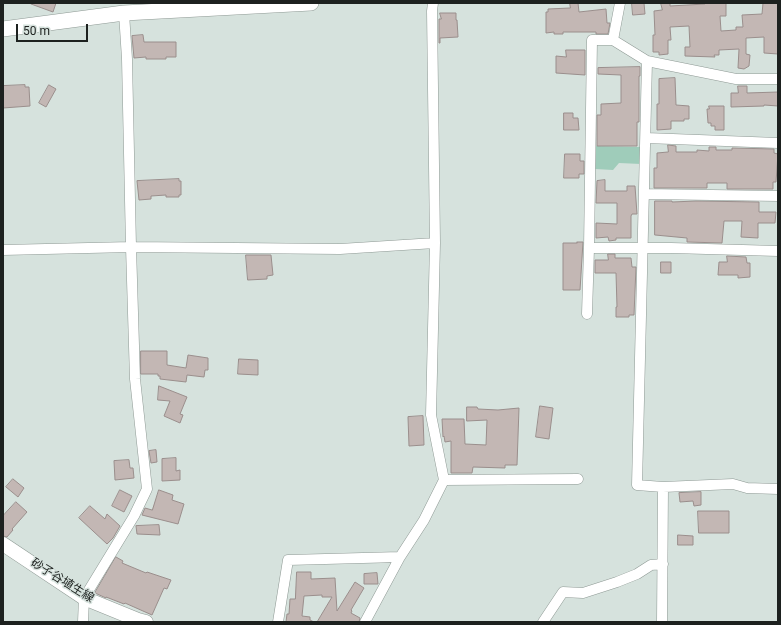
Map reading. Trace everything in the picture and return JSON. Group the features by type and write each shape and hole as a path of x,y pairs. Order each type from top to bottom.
{"main road":[{"path":"3,29 124,13 311,3"},
{"name":"砂子谷埴生線","path":"3,544 84,598 146,622"}],"street":[{"path":"365,622 400,557 424,520 444,480 431,415 435,243 433,3"},
{"path":"613,40 620,3"},
{"path":"83,622 84,598 134,516 147,490 135,379 127,59 124,13"},
{"path":"587,314 592,40 613,40 648,61 736,80 778,80"},
{"path":"648,61 637,485 663,487 733,484 747,488 778,489"},
{"path":"646,138 778,143"},
{"path":"645,194 778,196"},
{"path":"3,250 131,248 340,249 435,243"},
{"path":"589,248 643,247 778,251"},
{"path":"444,480 578,479"},
{"path":"662,622 663,487"},
{"path":"278,622 288,560 400,557"},
{"path":"543,622 563,592 583,593 637,574 651,565 663,564"}],"green space":[{"path":"596,146 642,147 641,164 619,163 613,170 595,169"}],"building":[{"path":"31,3 56,3 53,12"},
{"path":"570,3 578,3 579,12 606,9 607,23 610,23 608,34 596,34 596,32 563,32 563,34 554,34 554,32 546,33 546,12 548,12 548,9 570,8"},
{"path":"632,3 644,3 645,14 633,15"},
{"path":"661,3 670,3 670,6 726,3 726,16 720,16 721,31 736,30 736,27 743,27 742,15 762,14 763,3 778,3 778,54 764,53 764,37 746,38 746,54 750,55 749,66 744,69 738,68 739,49 719,50 719,55 714,55 715,57 685,56 685,47 690,47 689,26 670,27 671,40 668,40 668,54 659,55 659,52 653,52 653,35 655,35 654,11 662,10"},
{"path":"440,13 456,13 458,37 440,38 439,43 439,19 441,19"},
{"path":"143,35 144,42 176,42 176,57 166,57 166,59 146,59 146,57 134,58 132,36"},
{"path":"566,50 585,50 585,75 556,73 556,56 566,57"},
{"path":"640,67 637,146 597,146 597,115 601,115 601,104 621,103 621,75 598,74 598,68"},
{"path":"675,78 676,105 689,106 689,119 684,119 684,121 671,121 671,129 657,130 659,79"},
{"path":"25,85 25,87 29,87 30,106 3,108 3,86"},
{"path":"49,85 56,89 46,107 39,103"},
{"path":"738,86 747,86 747,93 778,92 778,106 764,105 731,107 731,93 738,93"},
{"path":"709,106 724,106 724,130 715,130 715,126 711,126 711,123 708,123 707,109 709,109"},
{"path":"564,113 573,113 573,118 578,118 579,130 564,130"},
{"path":"668,145 676,146 676,152 697,152 697,150 709,151 709,147 716,147 716,150 732,150 732,148 774,149 774,153 778,154 776,182 773,182 773,189 727,189 727,183 707,183 707,188 654,188 654,168 657,168 657,153 668,152"},
{"path":"565,154 580,154 580,161 584,161 584,174 579,174 579,178 564,178"},
{"path":"179,179 179,181 181,181 181,195 179,195 179,197 166,197 166,195 151,196 151,199 139,200 137,181"},
{"path":"605,180 605,191 627,191 627,186 635,186 637,214 632,214 631,216 631,238 616,238 616,240 609,241 608,237 596,238 596,223 617,224 617,203 596,203 597,181"},
{"path":"655,201 759,202 759,212 776,212 775,223 758,223 758,238 741,237 742,221 724,221 722,243 687,242 687,238 655,235"},
{"path":"583,242 580,290 563,290 563,243"},
{"path":"608,254 615,254 615,258 631,258 632,267 636,267 634,315 629,315 629,317 616,317 616,273 595,273 595,260 608,260"},
{"path":"246,255 271,255 273,275 267,276 267,279 248,280"},
{"path":"727,256 746,257 747,263 750,263 750,277 738,278 738,275 718,275 719,262 727,262"},
{"path":"661,262 671,262 671,273 661,273"},
{"path":"141,351 167,351 167,365 186,368 188,355 208,358 208,370 205,370 204,377 187,375 186,382 160,379 158,374 141,374"},
{"path":"239,359 258,360 258,375 238,374"},
{"path":"159,386 187,397 180,414 183,415 180,423 164,416 170,401 158,400"},
{"path":"540,406 553,408 549,439 536,437"},
{"path":"467,407 498,410 519,408 517,465 505,465 505,468 473,467 472,473 451,473 451,441 445,442 444,436 443,437 442,419 464,419 465,444 486,445 487,420 467,421"},
{"path":"423,416 424,445 409,446 408,417"},
{"path":"156,450 157,462 151,463 149,451"},
{"path":"176,458 176,471 180,470 180,480 162,481 162,459"},
{"path":"129,460 130,468 133,468 134,478 115,480 114,461"},
{"path":"13,479 24,488 18,497 6,487"},
{"path":"120,490 132,496 124,512 112,506"},
{"path":"159,490 173,495 172,500 184,504 178,524 142,515 145,508 152,510"},
{"path":"701,492 701,505 694,506 693,501 680,502 679,493"},
{"path":"16,502 27,512 7,537 3,536 3,516"},
{"path":"90,506 105,519 107,514 120,526 113,538 107,544 79,518"},
{"path":"698,511 729,511 729,533 699,533"},
{"path":"159,525 160,535 137,534 136,526"},
{"path":"678,535 693,536 693,545 678,545"},
{"path":"116,557 123,561 122,563 146,573 147,572 171,580 167,589 164,588 152,615 125,603 124,604 106,598 95,593"},
{"path":"297,572 311,572 311,579 335,578 337,611 355,582 364,588 351,610 351,613 360,618 359,622 317,622 332,597 322,597 322,595 304,596 302,616 310,617 310,620 314,622 286,622 287,614 289,614 290,599 295,599"},
{"path":"377,573 378,584 364,584 364,574"}]}
